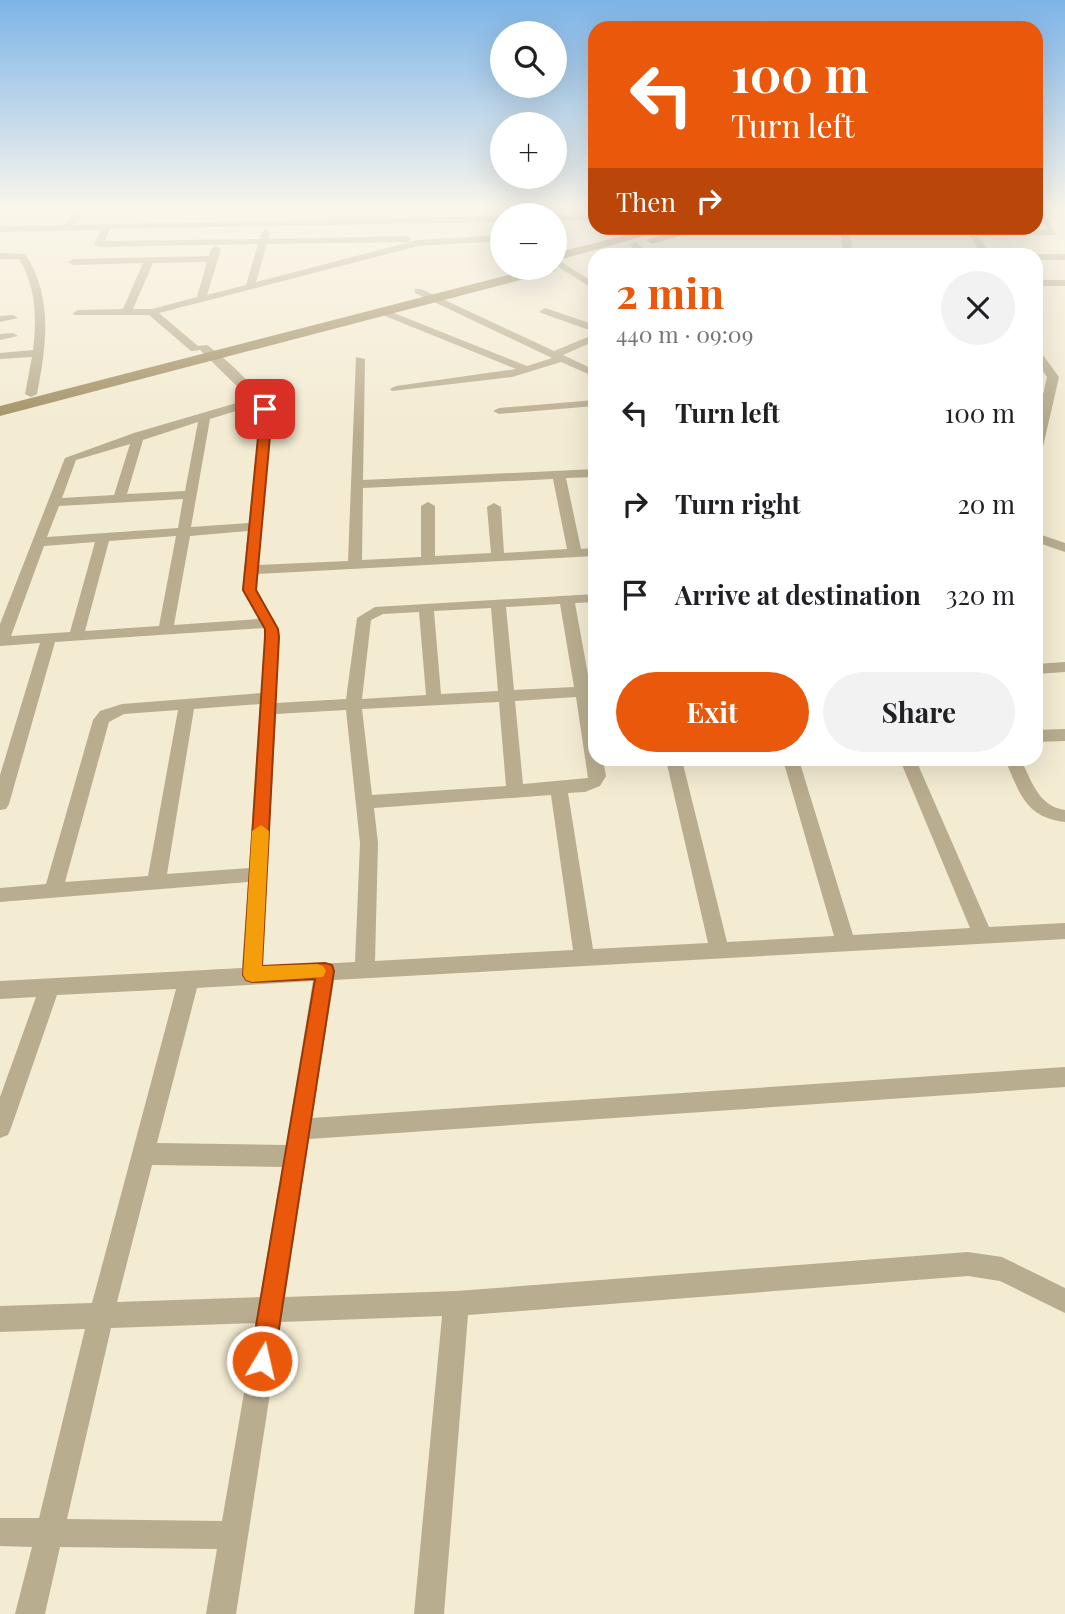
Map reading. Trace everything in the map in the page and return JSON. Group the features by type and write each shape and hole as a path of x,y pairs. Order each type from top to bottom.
{"street":[{"path":"31,394 40,353 36,283"},
{"path":"127,312 139,283"},
{"path":"201,299 206,283"},
{"path":"78,313 152,312 258,283"},
{"path":"0,411 449,283"},
{"path":"0,403 205,351 384,312 488,283"},
{"path":"1045,283 1065,284"},
{"path":"418,291 588,371"},
{"path":"545,311 588,326"},
{"path":"152,312 205,351 258,400 267,414 251,570 251,596 268,623 272,637 252,975"},
{"path":"384,312 528,370"},
{"path":"0,319 13,318"},
{"path":"0,337 13,336"},
{"path":"396,390 528,370 588,341"},
{"path":"0,356 40,353"},
{"path":"355,565 360,359"},
{"path":"1043,362 1053,381 1043,422"},
{"path":"1043,370 1065,370"},
{"path":"258,400 71,458 1,641 268,623"},
{"path":"499,411 588,403"},
{"path":"166,630 205,416"},
{"path":"120,499 138,436"},
{"path":"357,484 588,473"},
{"path":"559,475 575,553"},
{"path":"54,502 191,495"},
{"path":"428,506 428,561"},
{"path":"494,507 498,557"},
{"path":"39,542 256,527"},
{"path":"76,636 103,537"},
{"path":"1043,540 1065,548"},
{"path":"251,570 588,552"},
{"path":"365,969 369,843 354,704 364,618 380,610 588,598"},
{"path":"53,891 101,720 114,711 187,704 354,704 588,692 567,600"},
{"path":"498,604 515,793"},
{"path":"426,608 435,700"},
{"path":"0,804 49,638"},
{"path":"1043,668 1065,667"},
{"path":"156,882 187,704"},
{"path":"1043,736 1065,735"},
{"path":"364,802 585,786 594,782 597,776 596,766"},
{"path":"675,766 719,950"},
{"path":"793,766 846,943"},
{"path":"911,766 983,936"},
{"path":"1016,766 1038,808 1045,814 1065,816"},
{"path":"559,789 583,957"},
{"path":"0,895 258,874"},
{"path":"0,990 1065,931"},
{"path":"222,1614 325,971"},
{"path":"30,1614 101,1316 189,978"},
{"path":"0,1128 50,987"},
{"path":"299,1129 1065,1077"},
{"path":"144,1154 295,1156"},
{"path":"0,1319 456,1303 968,1264 1002,1269 1065,1301"},
{"path":"429,1614 456,1303"},
{"path":"0,1532 234,1535"}],"slow traffic":[{"path":"261,831 252,975 317,971"}],"route":[{"path":"262,1361 325,971 252,975 272,637 272,629 250,590 267,414 265,409"}]}
